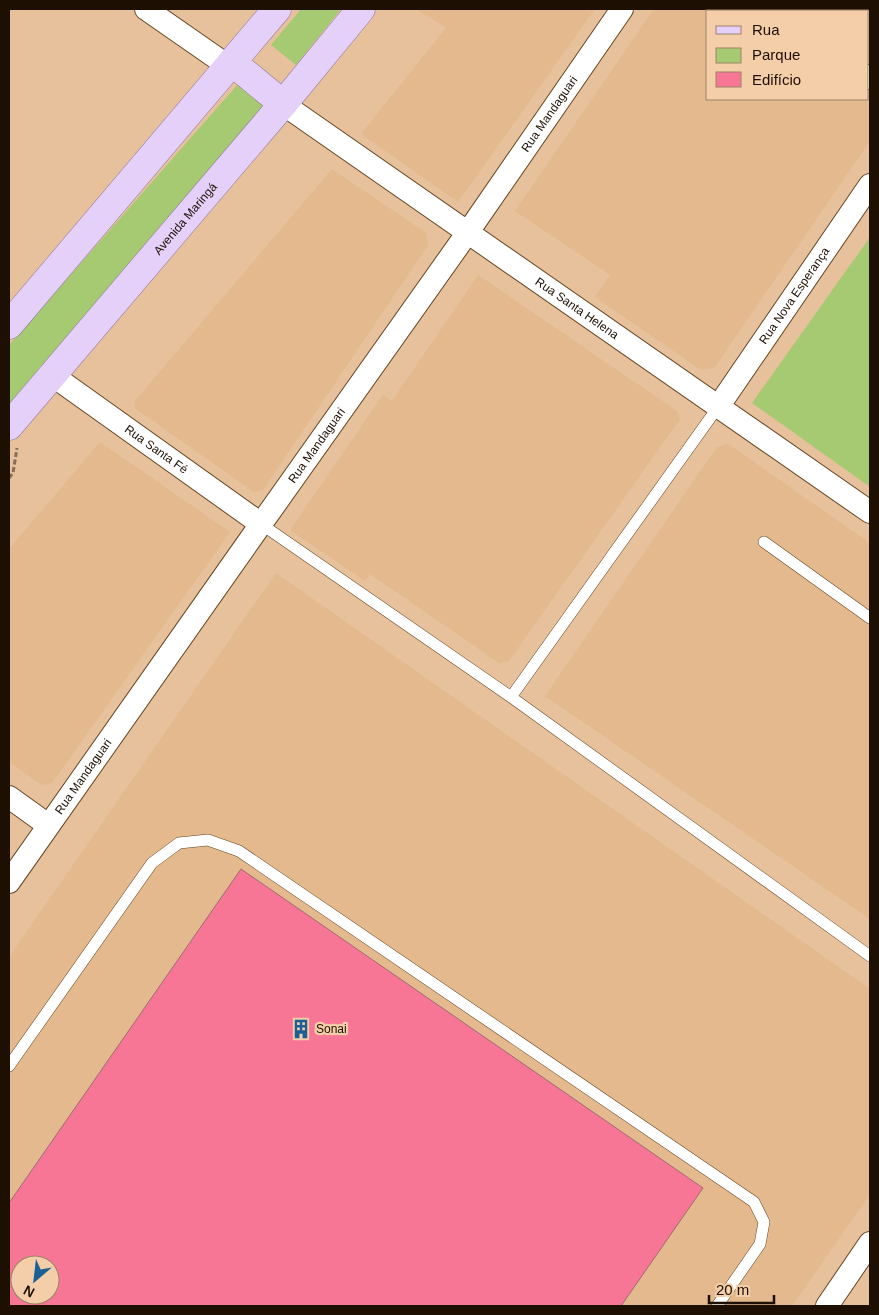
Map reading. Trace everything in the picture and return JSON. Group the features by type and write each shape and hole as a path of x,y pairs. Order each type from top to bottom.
{"main road":[{"path":"9,325 277,9"},
{"name":"Avenida Maringá","path":"12,438 52,375 283,104 361,9"},
{"path":"230,64 283,104"}],"street":[{"path":"146,9 230,64"},
{"name":"Rua Mandaguari","path":"9,882 468,232 622,9"},
{"name":"Rua Santa Helena","path":"283,104 870,512"},
{"name":"Rua Nova Esperança","path":"718,407 870,185"},
{"name":"Rua Santa Fé","path":"52,375 261,524"},
{"path":"9,797 48,825"},
{"path":"826,1306 870,1243"}],"lane":[{"path":"511,697 718,407"},
{"path":"261,524 511,697 870,956"},
{"path":"764,542 870,618"},
{"path":"9,1066 152,863 179,844 208,840 239,851 754,1202 764,1222 760,1244 716,1306"}],"path":[{"path":"9,478 13,473 12,438"}],"shaded area":[{"path":"416,9 595,9 458,202 361,134 446,28"},
{"path":"654,9 746,10 706,10 706,100 869,100 870,96 870,141 714,368 701,370 595,297 610,275 515,211"},
{"path":"332,169 426,233 428,245 263,490 254,492 136,409 134,402"},
{"path":"478,275 677,411 680,419 509,661 499,663 370,574 365,581 290,530 383,395 392,401"},
{"path":"100,442 230,532 52,783 42,785 9,762 9,549"},
{"path":"728,444 870,543 870,919 545,696 717,447"},
{"path":"276,573 870,989 870,1194 792,1306 9,1306 9,957"}],"green space":[{"path":"301,9 341,9 296,65 271,45"},
{"path":"238,84 268,105 9,409 9,345"},
{"path":"870,237 870,487 752,403"}],"building":[{"name":"Sonai","path":"241,869 703,1188 621,1306 9,1306 9,1203"}],"place":[{"name":"Sonai","path":"301,1029"}]}
